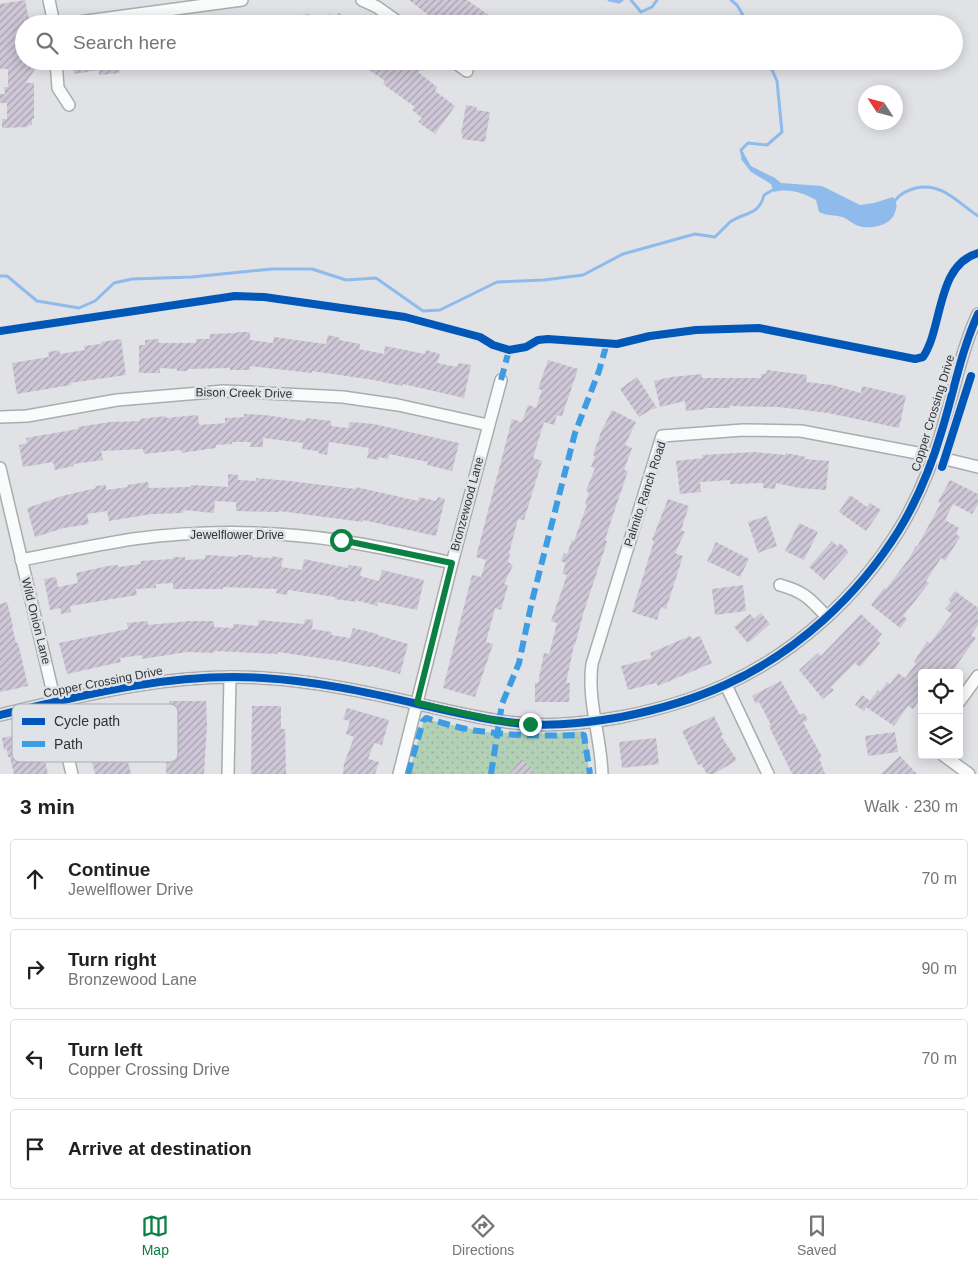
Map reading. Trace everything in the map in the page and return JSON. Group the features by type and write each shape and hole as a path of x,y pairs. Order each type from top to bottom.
{"street":[{"path":"48,0 52,15"},
{"path":"118,15 184,4 242,0"},
{"path":"362,0 388,15"},
{"path":"57,70 58,88 69,105"},
{"name":"Copper Crossing Drive","path":"47,704 144,684 230,677 314,683 503,722 554,725 596,722 647,712 726,685 768,661 827,617 872,569 899,530 910,511 933,456 964,349 978,314"},
{"name":"Bronzewood Lane","path":"399,774 452,563 501,380"},
{"name":"Bison Creek Drive","path":"0,417 27,416 126,398 224,391 343,397 398,405 488,425"},
{"name":"Palmito Ranch Road","path":"602,774 591,694 592,664 662,436 743,430 801,431 933,456 978,467"},
{"name":"Wild Onion Lane","path":"0,468 55,702"},
{"name":"Jewelflower Drive","path":"21,560 135,539 250,533 341,540 452,563"},
{"path":"780,585 796,589 807,596 827,617"},
{"path":"963,697 978,676"},
{"path":"228,774 230,677"},
{"path":"726,685 768,774"},
{"path":"948,759 969,774"}],"green space":[{"path":"424,719 486,732 545,734 584,731 588,743 588,774 409,774"}],"water":[{"path":"743,152 751,166 781,183 822,186 860,205 893,197 896,202 896,210 887,222 871,227 856,225 844,218 819,212 816,200 806,195 790,191 774,192 771,184 751,172 741,159"}],"building":[{"path":"25,0 28,15 15,15 15,70 34,70 26,83 34,83 34,119 32,119 32,125 28,125 28,127 2,128 2,119 7,119 7,103 0,103 0,94 5,94 4,87 8,87 8,69 0,69 0,4"},
{"path":"409,0 467,0 489,15 428,15"},
{"path":"73,70 99,70 74,74"},
{"path":"99,70 120,70 120,73 99,75"},
{"path":"369,70 420,70 418,72 437,87 435,91 455,106 435,134 418,122 422,118 412,110 415,107 383,84 385,81"},
{"path":"466,105 477,107 476,110 490,112 485,142 462,139 463,135 461,134"},
{"path":"250,332 250,340 273,343 274,337 326,344 328,335 340,338 339,340 360,344 359,349 384,354 385,346 425,354 426,350 440,354 437,363 457,367 458,363 471,365 464,398 403,384 402,386 312,371 312,373 250,366 250,370 230,370 230,368 177,371 177,369 160,368 160,373 139,373 139,345 145,345 145,340 159,339 159,343 196,343 196,339 210,339 210,334"},
{"path":"121,339 126,375 70,383 71,385 17,394 12,363 49,357 48,352 59,350 60,354 85,350 84,346"},
{"path":"548,360 578,369 562,416 557,415 554,425 544,422 533,458 542,461 524,520 518,519 508,562 513,565 504,584 508,585 501,610 495,608 486,642 493,644 475,697 443,688 472,575 481,577 486,560 476,557 512,419 522,422 528,405 536,408 542,390 538,389"},
{"path":"767,370 807,375 806,382 832,385 861,393 862,386 906,396 899,428 828,413 778,407 730,406 730,408 705,408 686,411 685,401 660,407 654,381 671,377 702,374 702,378 761,378 761,374 766,374"},
{"path":"637,377 657,408 639,417 620,389"},
{"path":"612,410 636,422 625,445 632,448 624,470 628,471 605,540 607,541 605,548 574,645 566,683 570,683 569,702 535,702 535,683 538,683 544,653 549,654 557,623 551,621 567,575 562,574 566,563 561,561 564,553 567,554 572,540 574,541 587,505 585,504 589,492 586,491 595,468 591,467 595,456 593,455 601,432"},
{"path":"244,414 305,421 306,418 331,421 331,426 348,428 350,422 374,424 459,443 452,471 427,465 428,462 389,454 388,459 379,457 378,460 367,458 369,448 329,442 327,455 318,453 318,451 302,449 303,443 263,438 263,447 250,447 251,442 232,442 232,444 216,445 216,448 181,453 181,450 144,454 143,449 101,451 103,460 74,464 74,466 55,470 53,462 23,467 19,445 27,443 26,438 78,429 78,427 110,422 140,421 140,419 166,416 166,418 198,415 199,425 225,423 225,418 244,417"},
{"path":"755,452 785,455 786,453 806,457 805,459 829,461 826,490 799,488 776,483 775,489 763,488 763,483 730,484 730,480 700,482 701,492 680,494 676,461 703,458 702,455"},
{"path":"228,474 238,475 238,480 256,481 256,478 355,489 356,487 418,501 419,497 436,501 438,497 445,499 436,536 363,520 363,522 279,511 236,511 236,502 215,501 214,513 183,510 183,513 152,514 109,521 107,511 87,514 89,524 64,528 35,537 27,508 62,496 96,488 95,486 106,485 106,490 148,482 149,488 190,487 191,485 228,487"},
{"path":"950,480 978,494 978,504 972,514 953,504 945,520 959,528 956,534 960,537 945,561 941,558 926,581 929,583 903,616 907,619 900,628 871,605 884,588 886,589 917,547 941,503 938,502"},
{"path":"850,495 867,507 870,503 881,510 866,531 839,512"},
{"path":"668,499 689,506 681,530 685,532 675,553 683,556 666,609 661,607 657,620 632,612 654,541 652,540"},
{"path":"767,516 777,546 758,553 748,522"},
{"path":"799,523 818,532 804,560 785,551"},
{"path":"832,541 837,546 840,543 849,552 824,580 809,567"},
{"path":"716,542 749,559 740,577 707,561"},
{"path":"205,555 238,557 238,555 253,555 252,557 272,558 272,556 283,558 281,567 302,570 304,559 348,568 349,565 362,567 360,576 379,581 382,570 424,580 417,610 378,602 377,606 356,600 356,602 335,599 335,597 288,590 287,595 276,593 277,589 223,587 223,589 173,589 173,583 156,584 156,588 136,589 137,595 70,606 71,612 61,614 60,608 50,610 44,579 56,577 58,587 78,583 76,573 108,566 118,565 118,567 141,564 140,561 173,559 173,557 185,557 185,560 205,559"},
{"path":"743,585 746,611 715,615 712,589"},
{"path":"955,591 978,608 978,625 971,635 976,638 954,669 918,669 918,702 913,709 908,706 894,726 866,707 864,711 855,705 862,695 870,701 887,682 890,684 898,673 905,678 916,664 914,662 927,641 930,643 952,614 945,609 951,602 948,600"},
{"path":"7,602 28,686 0,692 0,604"},
{"path":"761,613 770,624 748,643 734,627 750,614 754,619"},
{"path":"861,614 882,634 877,640 880,643 860,667 855,663 831,687 834,690 823,699 799,670 818,653 821,656"},
{"path":"305,619 313,620 312,629 332,632 331,635 350,638 353,628 408,644 400,674 371,666 278,652 277,654 214,651 214,653 187,652 142,659 142,655 120,658 121,662 67,674 59,643 128,629 127,623 148,621 148,625 189,621 214,621 214,627 233,628 233,624 258,626 259,620 304,624"},
{"path":"690,636 692,639 700,636 712,663 658,686 656,683 628,690 621,666 652,658 650,653"},
{"path":"781,681 800,715 804,713 808,720 803,722 822,757 819,758 825,774 792,774 769,726 771,725 759,702 756,704 752,696"},
{"path":"169,701 206,701 207,725 204,774 166,774 166,762 178,762 178,704 169,704"},
{"path":"252,706 281,706 281,729 285,729 286,774 251,774"},
{"path":"347,708 389,720 382,745 374,743 368,759 379,762 375,774 343,774 344,764 354,737 346,734 350,721 343,719"},
{"path":"714,716 723,735 721,736 737,760 714,774 707,774 701,764 698,765 682,731"},
{"path":"895,732 898,752 868,756 865,736"},
{"path":"12,736 12,762 45,762 48,774 14,774 7,749 4,750 2,738"},
{"path":"656,738 659,764 622,768 619,742"},
{"path":"900,756 917,774 881,774"},
{"path":"521,759 533,768 528,774 509,774"},
{"path":"92,762 128,762 131,774 95,774"}],"waterway":[{"path":"609,0 619,2 622,0"},
{"path":"631,0 641,12 652,7 657,0"},
{"path":"731,0 737,5 743,15"},
{"path":"743,157 741,150 748,143 767,145 782,132 777,81 772,70"},
{"path":"893,203 900,195 909,190 925,187 934,188 949,195 978,216"},
{"path":"0,276 7,276 37,301 79,308 95,301 114,283 132,279 192,277 272,269 312,269 346,280 376,278 423,311 440,310 497,282 544,280 583,275 623,254 695,234 715,237 730,222 759,207 764,195 776,188"}],"marked path":[{"path":"491,774 502,704 519,663 532,601 575,433 599,371 607,343"},
{"path":"501,380 509,350"},
{"path":"408,774 423,721 426,718 452,726 492,733 584,735 590,774"}],"cycle path":[{"path":"0,331 235,296 264,297 405,317 480,337 493,345 509,350 526,347 538,340 548,339 617,344 650,336 696,330 759,328 915,359 923,357 929,345 942,299 954,270 964,260 978,253"},
{"path":"48,704 130,686 196,678 263,678 321,684 380,695 480,718 546,725 591,722 648,711 674,704 725,685 776,657 823,620 845,600 883,554 906,518 929,468 942,430 962,357 978,314"},
{"path":"942,467 971,376"},
{"path":"0,715 12,712"}],"route":[{"path":"341,540 452,563 417,703 499,721 530,724"}]}
